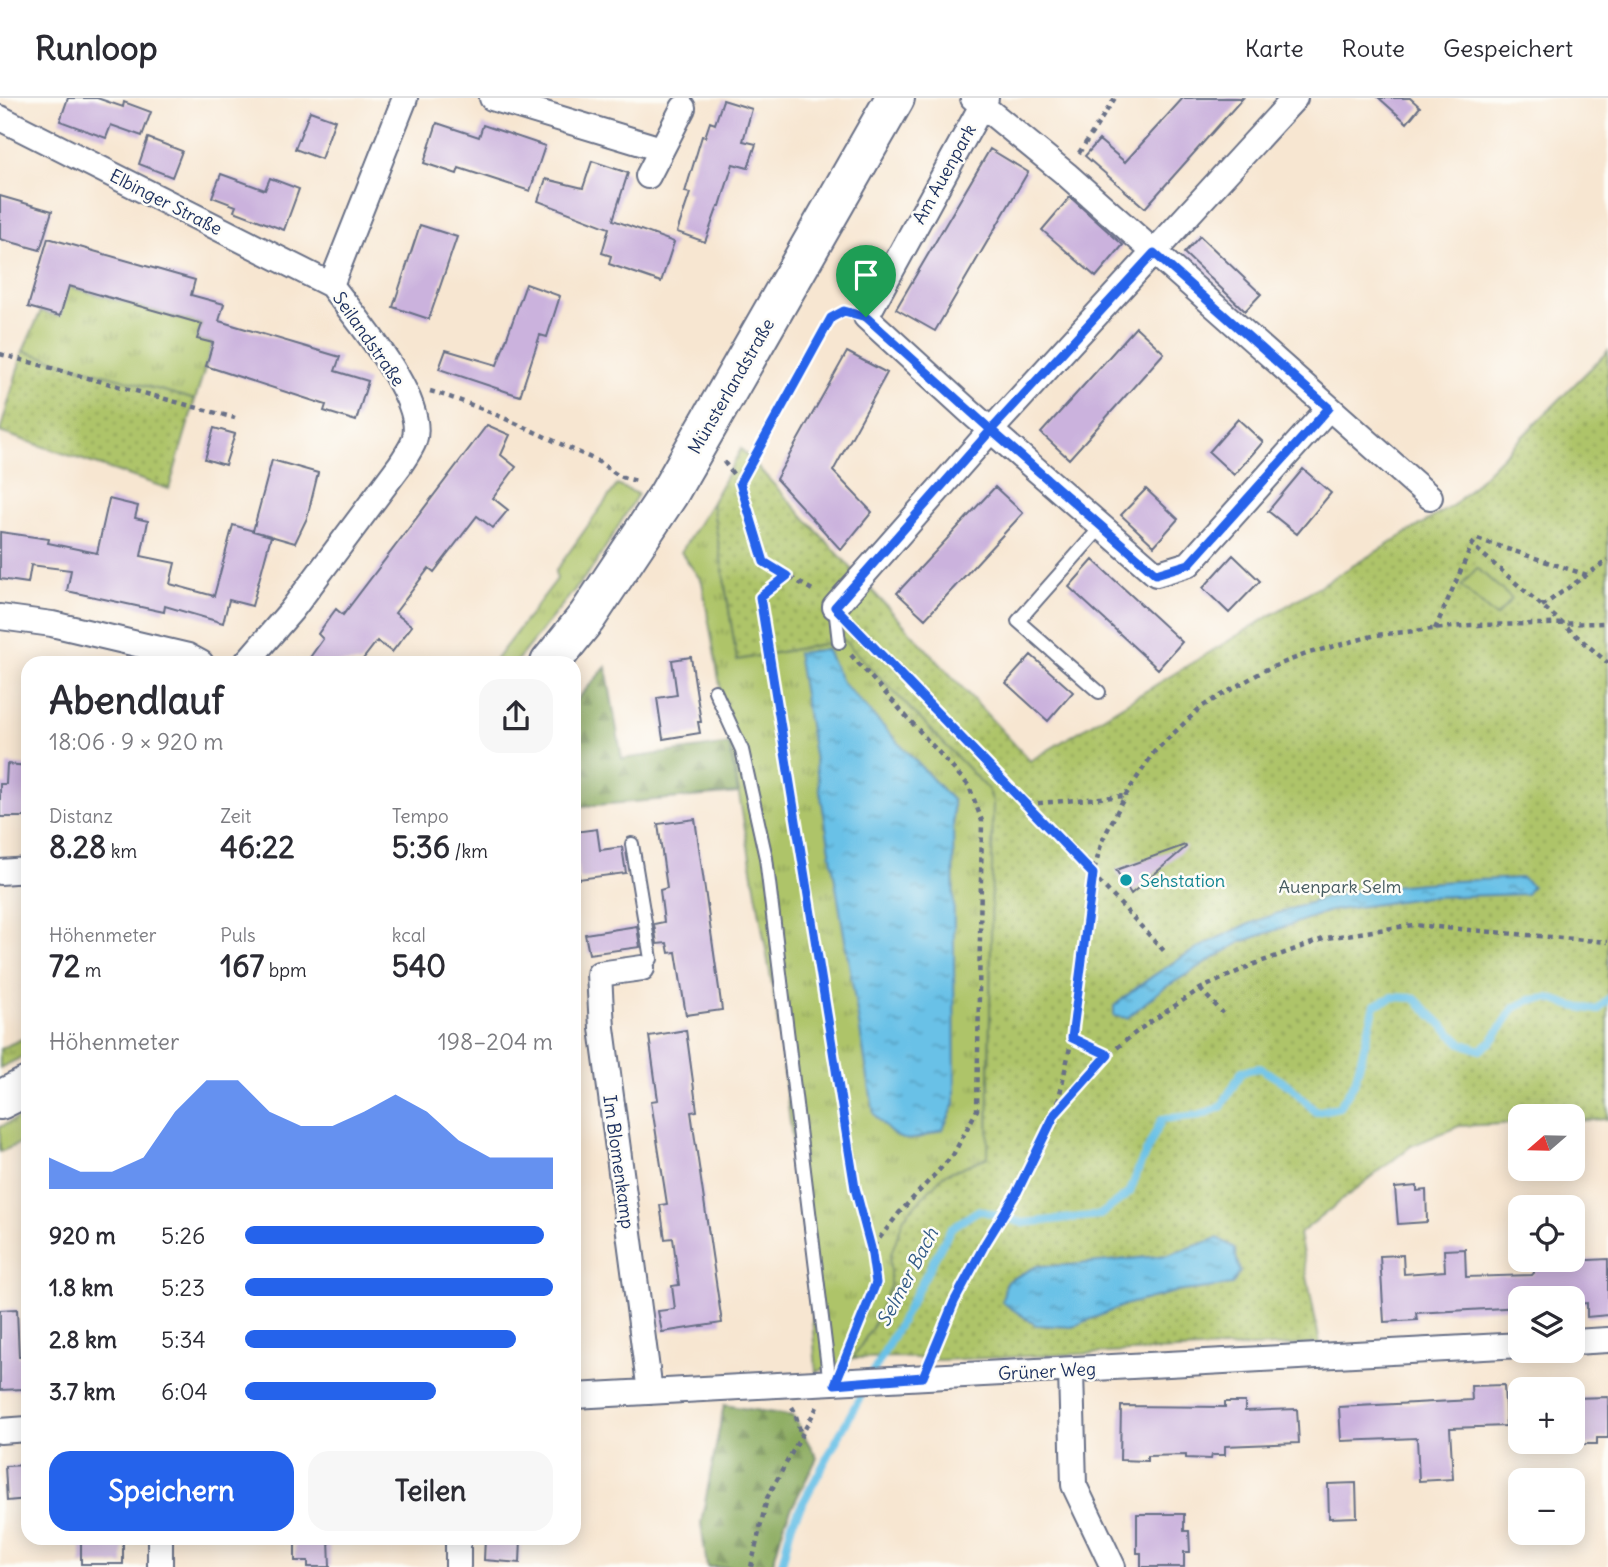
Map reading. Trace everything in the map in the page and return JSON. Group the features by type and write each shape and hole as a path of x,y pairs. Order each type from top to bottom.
{"main road":[{"name":"Münsterlandstraße","path":"556,656 587,617 668,495 895,98"},
{"path":"0,1100 21,1090"}],"street":[{"name":"Seilandstraße","path":"252,656 291,611 400,465 414,439 414,414 402,382 331,285 405,98"},
{"path":"492,98 661,149"},
{"path":"835,607 991,430 1295,98"},
{"name":"Am Auenpark","path":"866,317 980,100 1430,498"},
{"path":"648,176 683,108"},
{"name":"Elbinger Straße","path":"0,118 331,285"},
{"path":"866,317 1156,574 1189,564 1329,408"},
{"path":"0,617 52,624 188,656"},
{"path":"0,872 21,870"},
{"name":"Im Blomenkamp","path":"642,968 599,974 602,1028 650,1392"},
{"path":"1585,1341 1608,1340"},
{"name":"Grüner Weg","path":"581,1396 893,1381 923,1377 1508,1346"},
{"path":"1071,1371 1074,1485 1113,1567"},
{"path":"0,1430 21,1429"},
{"path":"160,1545 160,1567"},
{"path":"458,1545 458,1567"}],"lane":[{"path":"1100,692 1018,621 1102,526"},
{"path":"835,607 839,642"},
{"path":"715,691 742,750 766,858 835,1384"},
{"path":"632,844 651,959 642,968"}],"path":[{"path":"1066,174 1115,98"},
{"path":"740,483 831,318 844,311 866,317"},
{"path":"0,355 235,418"},
{"path":"402,382 464,400 596,460 620,478 649,483 668,495"},
{"path":"697,445 725,463 740,483 764,562 824,597 835,607 1027,804 1165,952"},
{"path":"1435,629 1472,545 1478,539 1587,575"},
{"path":"1472,545 1608,663"},
{"path":"1542,606 1608,560"},
{"path":"751,1567 767,1498 835,1384 876,1283 871,1248 855,1188 760,597 787,576"},
{"path":"923,1377 954,1302 1017,1192 1055,1114 1072,1038 1093,874 1102,841 1125,796 1154,752 1200,707 1267,669 1309,653 1376,635 1471,625 1608,623"},
{"path":"839,642 969,786 982,821 977,1110 953,1155 899,1213 871,1248"},
{"path":"1027,804 1125,796"},
{"path":"1055,1114 1108,1055 1140,1029 1200,989 1252,965 1326,939 1413,925 1608,942"},
{"path":"1200,989 1223,1013"},
{"path":"1072,1038 1108,1055"}],"green space":[{"path":"67,286 202,324 197,339 213,343 195,400 23,351 41,311 60,316"},
{"path":"23,351 195,400 169,489 0,432"},
{"name":"Auenpark Selm","path":"1608,351 1608,1119 1586,1120 1586,1104 1508,1104 1508,1124 1459,1126 1411,1146 1299,1234 1320,1344 939,1360 905,1357 853,1358 872,1328 890,1287 890,1257 904,1217 943,1175 988,1157 993,802 988,789 844,640 737,660 712,502 741,449 1030,761 1455,504"},
{"path":"617,485 638,494 594,566 521,656 498,656 557,579 555,572"},
{"path":"712,502 737,660 844,640 988,789 993,802 988,1157 943,1175 890,1257 890,1287 872,1328 853,1358 816,1372 810,1287 776,1007 702,582 681,552"},
{"path":"1477,568 1512,599 1496,617 1461,586"},
{"path":"606,667 622,759 729,744 738,793 581,806 581,695"},
{"path":"21,1039 21,1058 0,1068 0,1049"},
{"path":"21,1116 21,1143 0,1152 0,1127"},
{"path":"724,1405 793,1416 817,1458 785,1521 772,1567 707,1567 701,1523"}],"water":[{"path":"826,649 842,682 953,801 955,1104 943,1129 912,1139 897,1137 874,1114 797,653"},
{"path":"1522,878 1532,886 1526,894 1426,897 1330,911 1241,942 1161,990 1127,1018 1114,1016 1114,1006 1181,958 1229,933 1280,912 1347,892 1434,882"},
{"path":"1218,1238 1234,1248 1240,1272 1232,1285 1175,1292 1125,1305 1072,1327 1036,1325 1002,1302 1006,1282 1037,1266 1168,1255"}],"building":[{"path":"68,98 97,98 123,107 124,102 151,112 142,136 111,125 106,138 60,121"},
{"path":"1183,98 1243,98 1145,208 1085,156 1099,140 1125,162"},
{"path":"1379,98 1410,98 1420,107 1407,123"},
{"path":"723,100 752,109 743,141 756,144 748,168 733,164 705,242 677,232 690,193 685,192 702,136 705,137 710,122 715,124"},
{"path":"310,111 335,120 321,159 295,149"},
{"path":"437,123 479,137 483,125 545,146 530,191 459,168 457,174 424,163"},
{"path":"148,138 182,151 172,177 139,164"},
{"path":"990,149 1028,172 935,331 896,309"},
{"path":"592,161 628,173 613,220 674,242 661,282 609,264 611,256 602,253 609,228 538,201 546,179 583,188"},
{"path":"221,174 265,190 270,178 299,189 284,230 234,211 236,206 212,197"},
{"path":"0,196 52,211 40,250 0,239"},
{"path":"1070,197 1123,245 1096,277 1042,230"},
{"path":"420,225 457,237 429,319 393,307"},
{"path":"1200,236 1261,294 1245,311 1184,253"},
{"path":"48,238 195,280 191,295 224,304 219,321 340,357 335,371 368,381 356,421 324,411 326,405 206,366 213,343 197,339 202,324 69,286 60,316 28,307"},
{"path":"526,284 560,296 547,337 540,335 520,396 439,369 446,350 497,365"},
{"path":"1136,327 1164,353 1069,459 1041,433"},
{"path":"847,352 887,373 833,471 872,512 841,550 776,479"},
{"path":"1238,419 1263,442 1234,475 1209,452"},
{"path":"487,425 510,435 501,455 516,467 493,498 508,510 493,528 477,516 434,572 429,568 395,613 412,626 392,652 377,641 365,656 311,656 323,639 318,634 336,609 343,615"},
{"path":"214,428 235,434 225,465 205,459"},
{"path":"272,460 318,473 307,518 295,543 253,531"},
{"path":"1303,469 1331,493 1297,534 1268,511"},
{"path":"995,487 1023,513 925,619 897,593"},
{"path":"1146,489 1178,519 1154,546 1121,515"},
{"path":"109,499 138,506 135,518 148,521 141,556 175,563 170,584 214,596 233,525 271,536 252,606 229,600 223,623 165,606 164,612 67,591 71,570 31,565 28,583 0,579 0,532 49,539 48,543 97,553"},
{"path":"1233,555 1260,581 1229,613 1203,588"},
{"path":"1093,560 1182,642 1158,669 1069,587"},
{"path":"1031,655 1073,692 1048,721 1006,683"},
{"path":"691,657 701,722 698,722 700,733 663,739 657,698 677,695 672,660"},
{"path":"7,764 21,765 21,817 0,817 0,784 6,784"},
{"path":"695,819 722,1010 686,1015 676,952 669,953 667,943 657,944 654,924 664,922 660,890 667,888 658,824"},
{"path":"597,829 600,850 622,847 626,873 581,879 581,831"},
{"path":"1185,845 1186,847 1131,894 1116,870"},
{"path":"637,926 640,947 589,954 585,934"},
{"path":"686,1030 697,1111 691,1112 722,1323 662,1332 658,1311 675,1309 672,1286 679,1285 673,1238 665,1239 660,1205 667,1204 651,1101 658,1100 649,1036"},
{"path":"1417,1186 1417,1191 1426,1190 1427,1222 1398,1224 1395,1188"},
{"path":"1465,1249 1466,1277 1532,1275 1534,1272 1585,1272 1585,1260 1608,1259 1608,1315 1587,1317 1585,1286 1508,1286 1508,1308 1416,1313 1417,1320 1384,1322 1380,1256 1403,1255 1404,1274 1445,1271 1444,1250"},
{"path":"17,1309 21,1389 0,1390 0,1310"},
{"path":"1504,1385 1506,1426 1450,1428 1453,1479 1419,1481 1417,1438 1341,1441 1339,1407 1472,1400 1471,1386"},
{"path":"1608,1397 1608,1438 1597,1438 1597,1444 1585,1444 1585,1398"},
{"path":"1225,1402 1245,1402 1245,1411 1297,1409 1299,1443 1225,1446 1225,1455 1212,1455 1211,1459 1186,1458 1186,1455 1147,1456 1147,1461 1120,1460 1121,1406 1225,1407"},
{"path":"21,1465 21,1500 7,1501 5,1466"},
{"path":"1356,1483 1357,1517 1329,1518 1328,1484"},
{"path":"1137,1514 1184,1514 1184,1531 1189,1531 1190,1552 1184,1552 1184,1567 1141,1567 1141,1553 1137,1553"},
{"path":"81,1545 123,1545 123,1564 81,1564"},
{"path":"295,1545 329,1545 330,1567 308,1567 308,1561 295,1561"},
{"path":"485,1545 521,1545 520,1563 484,1560"}],"waterway":[{"name":"Selmer Bach","path":"781,1567 792,1523 951,1228 979,1210 1023,1223 1100,1215 1130,1192 1162,1119 1200,1115 1221,1107 1242,1071 1260,1068 1290,1086 1316,1112 1339,1107 1355,1082 1375,1005 1393,997 1414,998 1461,1043 1480,1050 1493,1040 1514,1008 1530,1000 1549,998 1572,1006 1598,1010 1608,999"}],"place":[{"name":"Sehstation","path":"1126,880"}],"route":[{"path":"866,317 844,311 831,318 740,483 764,562 787,576 760,597 855,1188 871,1248 876,1283 835,1384 923,1377 954,1302 1017,1192 1055,1114 1108,1055 1072,1038 1093,874 835,607 876,564 991,430 1156,574 1189,564 1329,408 1154,253 991,430 866,317"}]}
